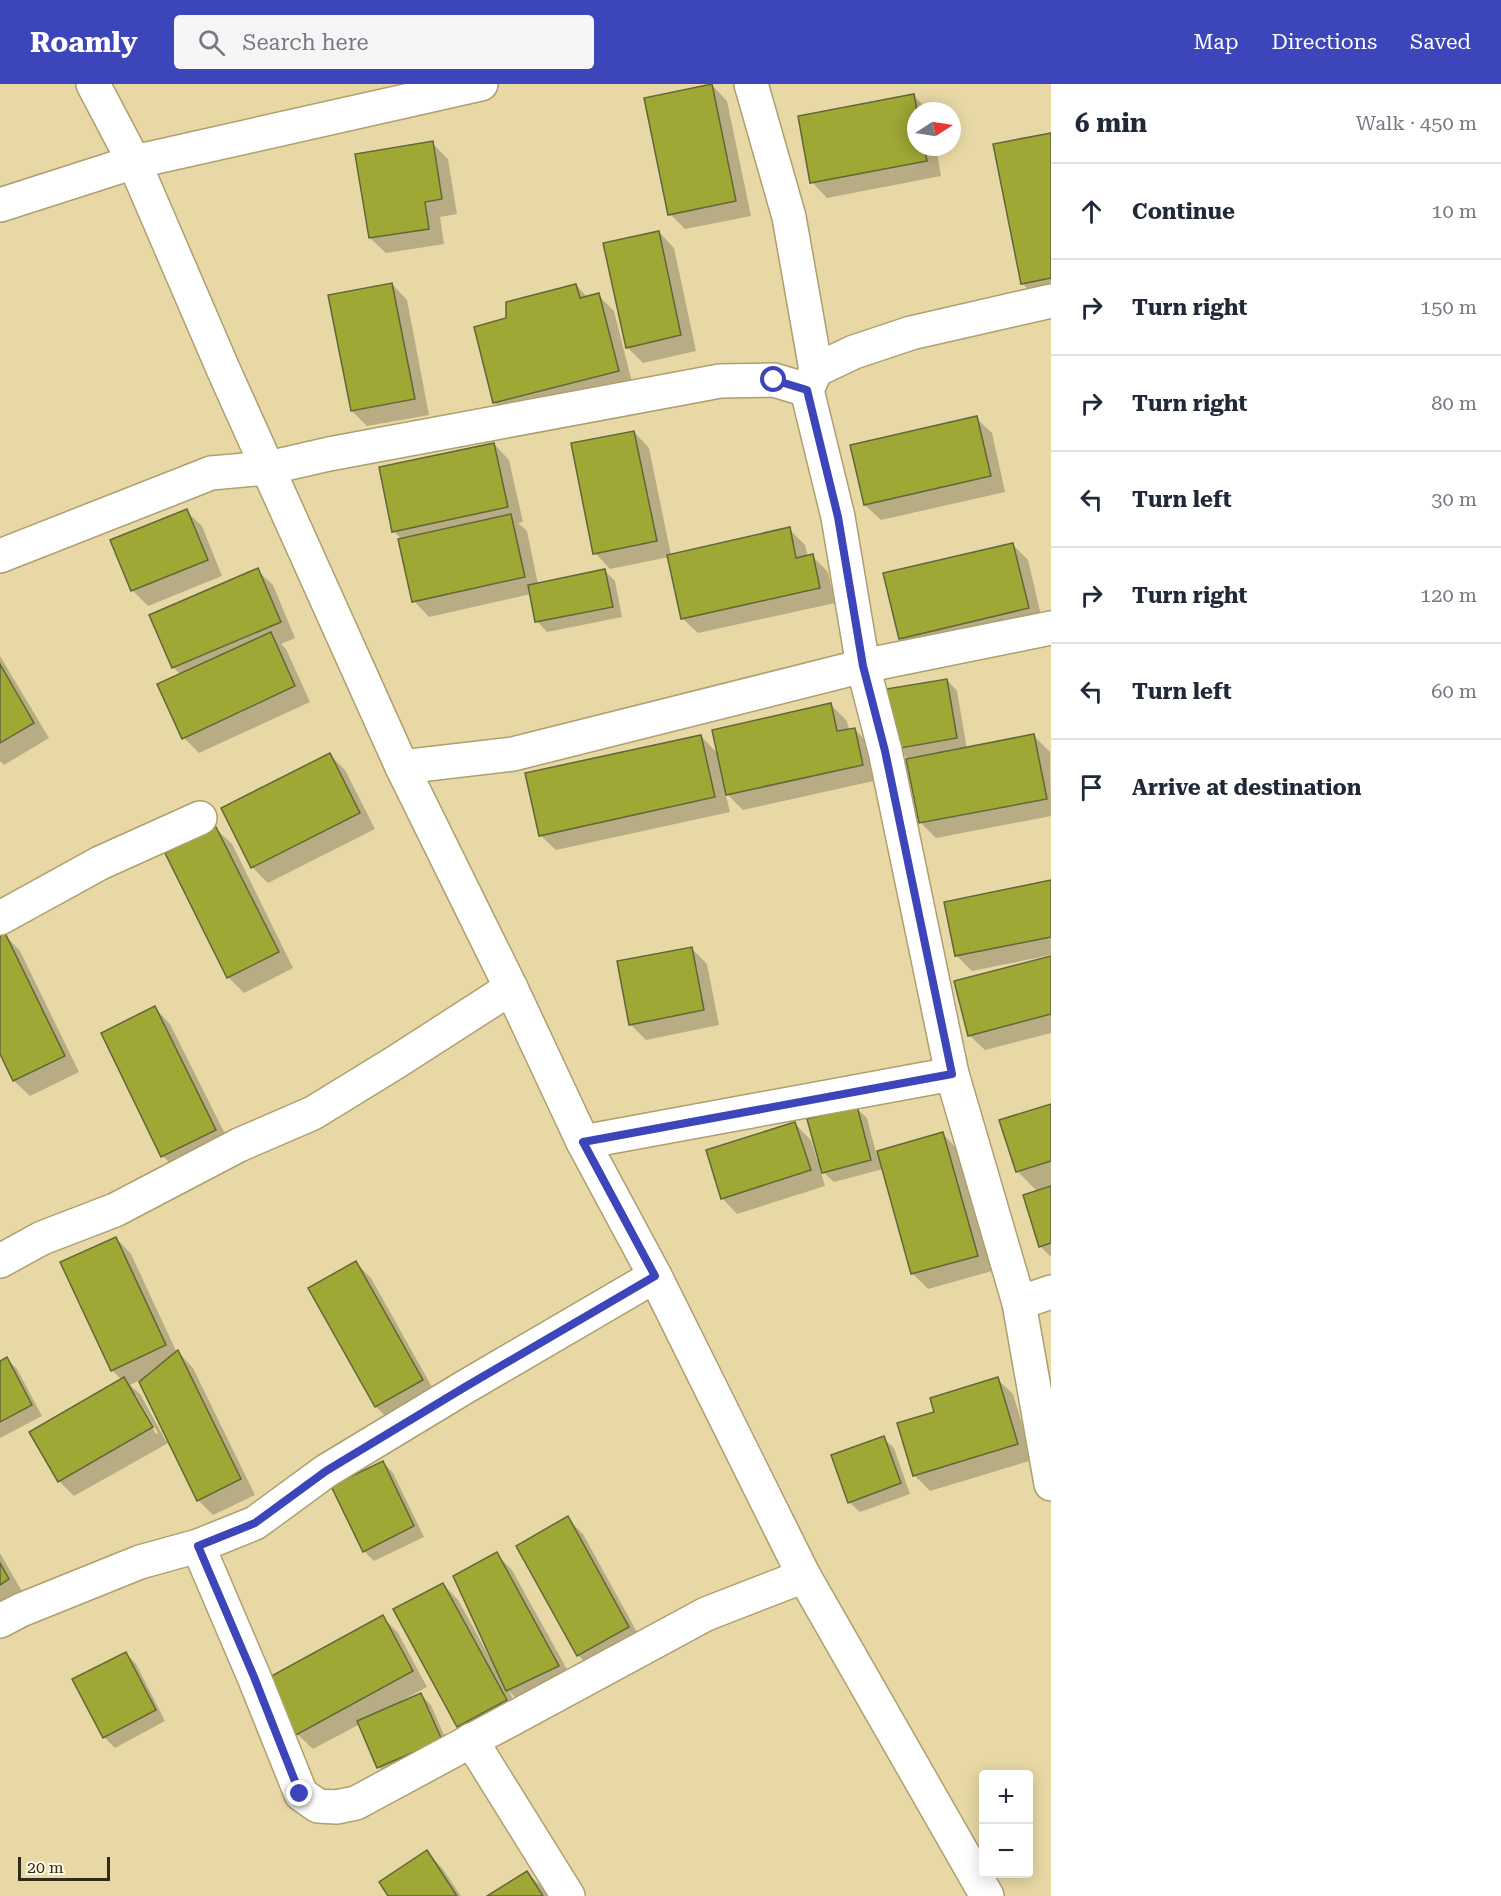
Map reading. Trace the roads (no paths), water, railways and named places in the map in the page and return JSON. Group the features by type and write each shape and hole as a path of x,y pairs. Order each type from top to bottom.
{"street":[{"path":"93,84 134,162 402,767 511,988 583,1142 655,1276 804,1576 987,1896"},
{"path":"0,205 134,162 481,84"},
{"path":"751,84 789,216 812,380 863,666 885,751 952,1074 1019,1303 1051,1482"},
{"path":"0,556 211,473 268,468 329,454 720,381 812,380 854,352 911,333 1051,301"},
{"path":"402,767 513,754 863,666 1051,628"},
{"path":"0,918 99,863 200,818"},
{"path":"0,1261 42,1238 115,1210 239,1145 313,1113 511,988"},
{"path":"583,1142 952,1074"},
{"path":"0,1622 21,1610 140,1562 198,1546 255,1523 326,1471 655,1276"},
{"path":"1019,1303 1051,1292"},
{"path":"198,1546 254,1677 300,1794 318,1806 336,1807 356,1803 706,1614 804,1576"},
{"path":"471,1740 568,1896"}]}
